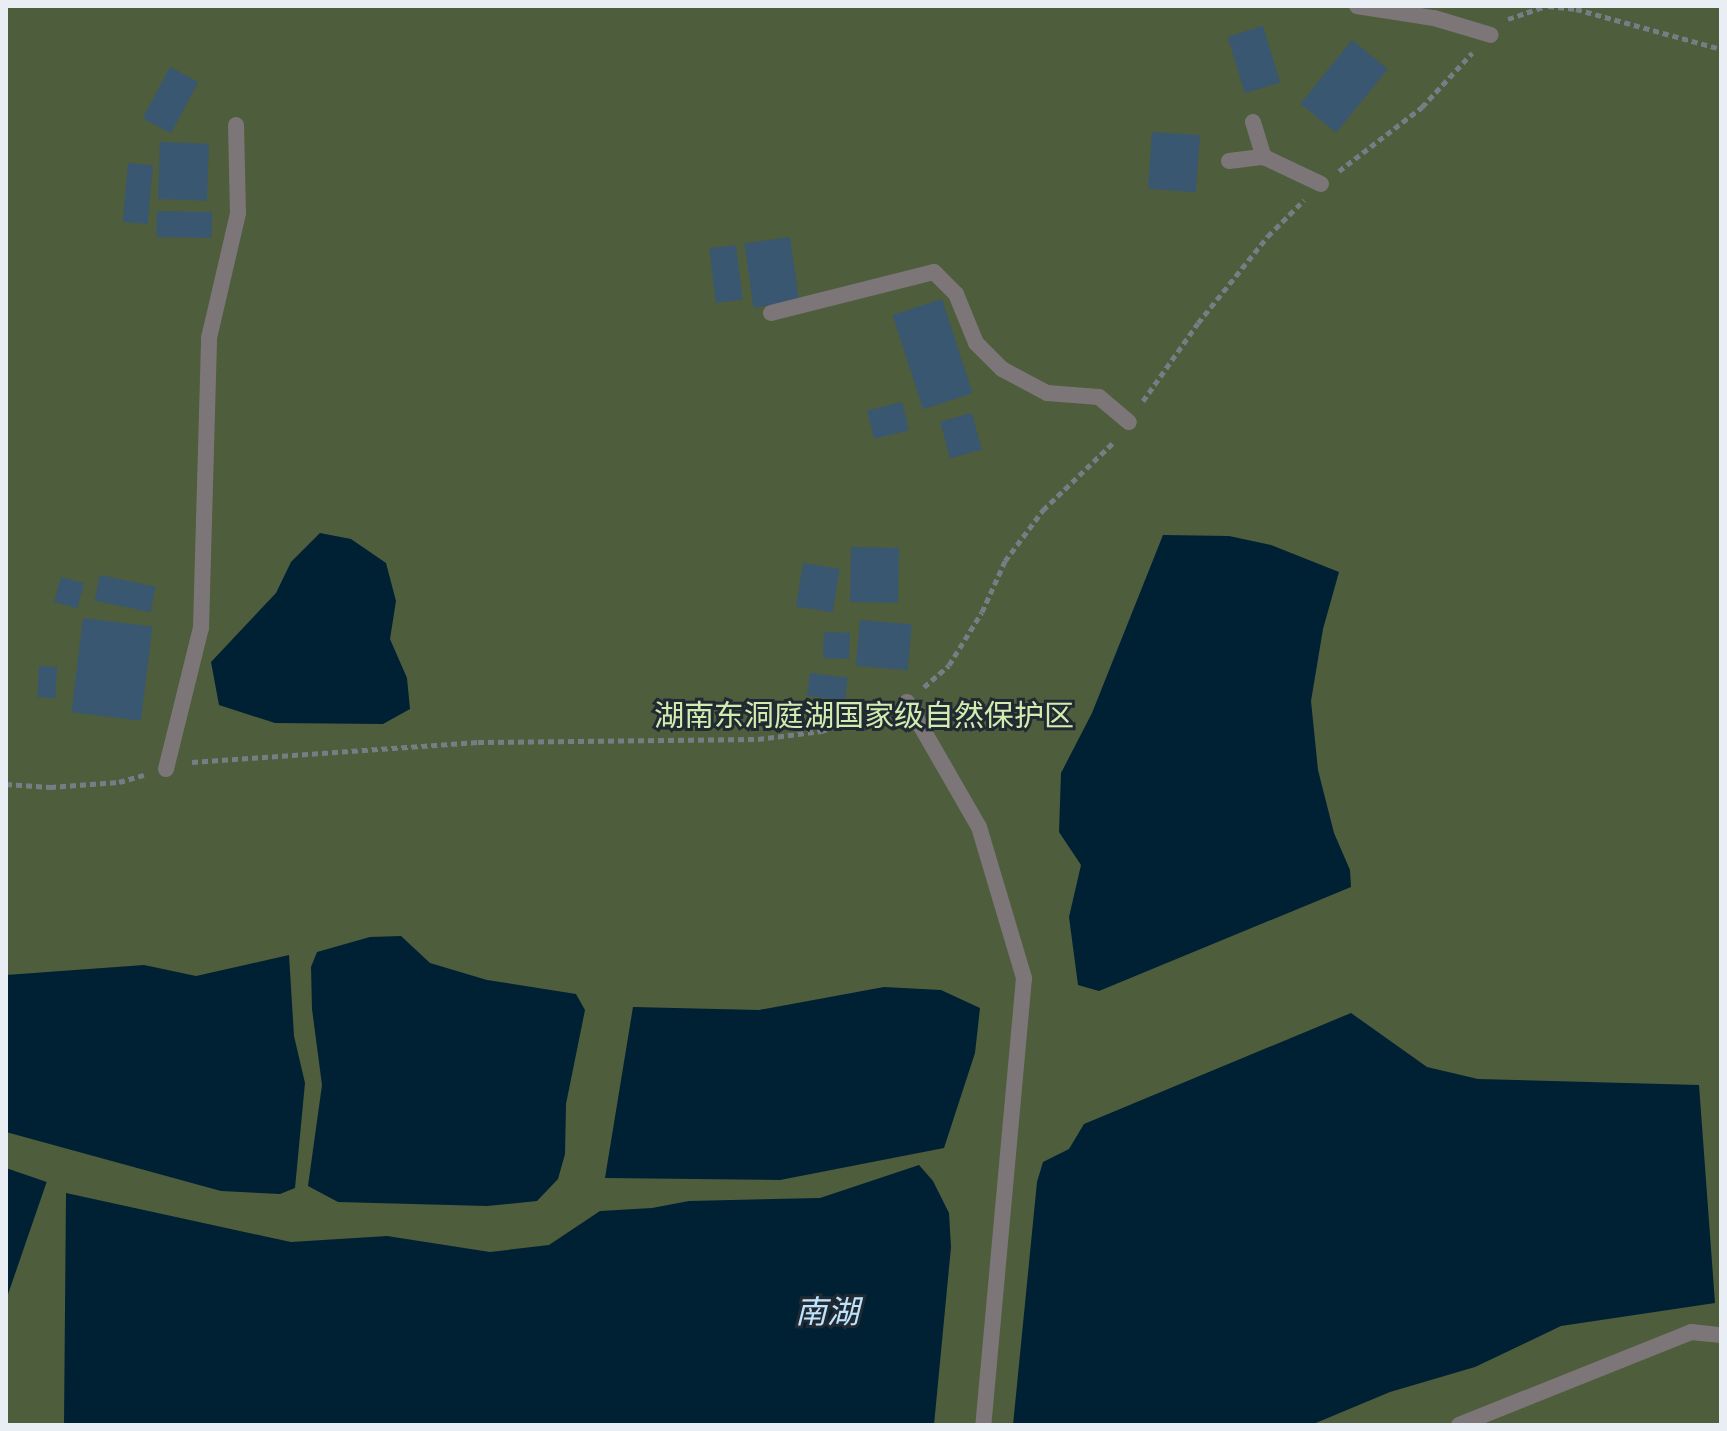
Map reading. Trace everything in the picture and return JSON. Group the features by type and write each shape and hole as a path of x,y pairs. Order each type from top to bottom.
{"street":[{"path":"1357,6 1434,18 1491,35"},
{"path":"1253,122 1264,157"},
{"path":"166,769 201,628 209,338 238,213 236,125"},
{"path":"1229,161 1264,157 1321,184"},
{"path":"771,313 934,272 956,294 976,343 1002,369 1047,393 1099,397 1129,422"},
{"path":"907,702 979,827 1024,978 983,1425"},
{"path":"1459,1425 1691,1332 1721,1335"}],"path":[{"path":"6,784 50,787 119,782 201,760 290,758 478,742 758,739 821,731 907,702 949,665 982,612 1005,561 1043,510 1079,473 1106,452 1198,323 1268,236 1321,184 1371,150 1422,107 1508,18 1546,6 1576,9 1721,49"}],"green space":[{"name":"湖南东洞庭湖国家级自然保护区","path":"6,6 1721,6 1721,1425 6,1425"}],"water":[{"path":"320,533 351,539 386,563 396,601 390,639 407,678 410,709 383,724 275,723 219,705 211,662 276,593 291,562"},
{"path":"1163,535 1229,536 1271,545 1339,572 1323,629 1311,701 1318,770 1334,833 1350,870 1351,887 1099,991 1078,985 1069,917 1081,865 1059,832 1061,773 1092,713"},
{"path":"401,936 430,963 487,980 576,994 585,1010 566,1104 565,1154 558,1179 537,1201 487,1206 338,1202 308,1186 322,1085 312,1009 311,967 317,952 370,937"},
{"path":"289,955 294,1036 305,1083 295,1188 280,1194 221,1191 6,1132 6,975 144,965 196,976"},
{"path":"884,987 941,990 980,1008 975,1053 944,1148 780,1180 605,1178 633,1007 759,1010"},
{"path":"1351,1013 1427,1067 1478,1079 1699,1085 1715,1303 1561,1326 1475,1367 1390,1392 1311,1425 1013,1425 1037,1182 1043,1162 1069,1149 1084,1124"},
{"name":"南湖","path":"919,1165 933,1181 949,1213 951,1247 934,1425 64,1425 66,1193 291,1242 387,1236 490,1252 549,1245 600,1211 652,1208 689,1201 820,1198"},
{"path":"6,1168 47,1182 6,1300"}],"building":[{"path":"1263,26 1280,82 1245,93 1228,37"},
{"path":"1352,40 1388,69 1336,133 1300,104"},
{"path":"170,67 198,82 171,133 143,118"},
{"path":"1152,132 1200,135 1196,192 1148,189"},
{"path":"160,142 209,144 207,201 158,199"},
{"path":"128,163 153,165 148,224 123,222"},
{"path":"157,211 212,212 212,238 157,237"},
{"path":"790,237 799,301 753,308 744,243"},
{"path":"736,245 743,300 716,303 709,248"},
{"path":"942,299 973,393 923,409 893,315"},
{"path":"902,402 909,430 874,439 867,411"},
{"path":"972,413 982,450 950,458 940,422"},
{"path":"851,547 899,548 898,603 850,602"},
{"path":"803,563 840,569 833,612 796,606"},
{"path":"100,575 156,587 150,612 95,600"},
{"path":"61,577 84,583 77,608 54,602"},
{"path":"83,618 152,627 141,721 71,712"},
{"path":"860,620 912,625 908,670 856,666"},
{"path":"824,632 850,633 849,659 823,658"},
{"path":"39,666 57,667 55,698 37,697"},
{"path":"810,673 848,678 845,700 807,696"}]}
